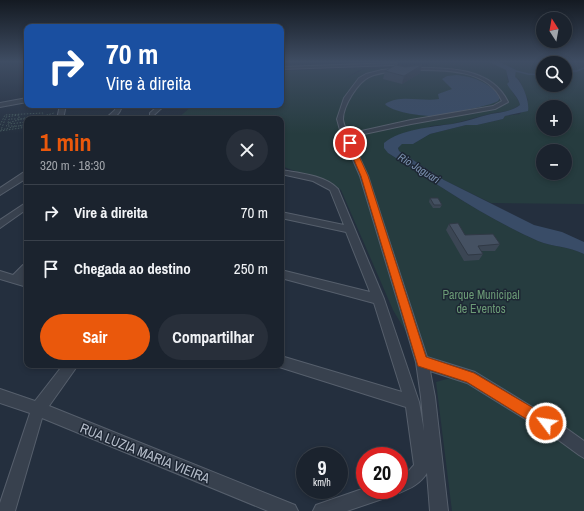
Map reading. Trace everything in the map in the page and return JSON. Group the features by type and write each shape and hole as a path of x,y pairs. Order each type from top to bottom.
{"street":[{"path":"356,86 347,98 340,119 364,176 422,362 428,397 439,511"},
{"path":"346,136 411,122 495,107 505,102 501,93 495,86"},
{"path":"0,105 24,101"},
{"path":"112,116 118,111 118,108"},
{"path":"152,114 159,108"},
{"path":"284,173 311,178 329,185 337,193 378,300 412,402 422,467 418,474 408,482"},
{"path":"0,192 24,176"},
{"path":"0,225 24,210"},
{"path":"284,216 350,229"},
{"path":"15,279 24,271"},
{"path":"0,275 24,282"},
{"path":"284,275 378,300"},
{"path":"422,362 470,377 558,431 584,450"},
{"path":"284,363 412,402"},
{"path":"6,511 38,409 70,368"},
{"name":"RUA LUZIA MARIA VIEIRA","path":"0,396 38,409 290,511"},
{"path":"322,511 358,499"}],"path":[{"path":"0,125 5,115 43,113 43,116 62,108"},
{"path":"24,120 20,119 8,122 9,119 19,119 19,115 6,117 1,130 17,126 6,126 8,124 24,125"},
{"path":"0,131 24,126"}],"green space":[{"name":"Parque Municipal de Eventos","path":"284,86 510,86 520,105 509,111 493,113 452,124 431,126 388,153 461,200 518,232 544,243 572,249 584,254 584,511 452,511 436,382 450,378 421,357 393,310 341,190 334,185 284,167 284,116 180,116 190,108 284,108"},
{"path":"522,86 536,86 536,92 572,92 572,86 584,86 584,204 491,203 444,180 399,151 398,148 402,144 413,144 430,134 466,125 477,125 503,119 505,116 520,114 528,100"}],"water":[{"path":"449,86 488,86 501,96 498,101 494,103 431,116 400,111 388,107 385,104 397,99 439,99 438,94 452,89"},
{"name":"Rio Jaguari","path":"508,86 522,86 528,102 528,111 505,116 503,119 477,125 466,125 430,134 413,144 402,144 398,148 399,151 444,180 534,225 562,232 584,242 584,254 572,249 538,241 518,232 461,200 388,153 384,148 384,143 391,138 407,132 462,122 510,110 520,105 517,97"}],"building":[{"path":"430,198 438,198 442,205 434,205"},
{"path":"458,223 465,235 493,234 500,244 478,246 483,254 468,255 449,224"}],"route":[{"path":"350,143 364,176 422,362 470,377 546,423"}]}
